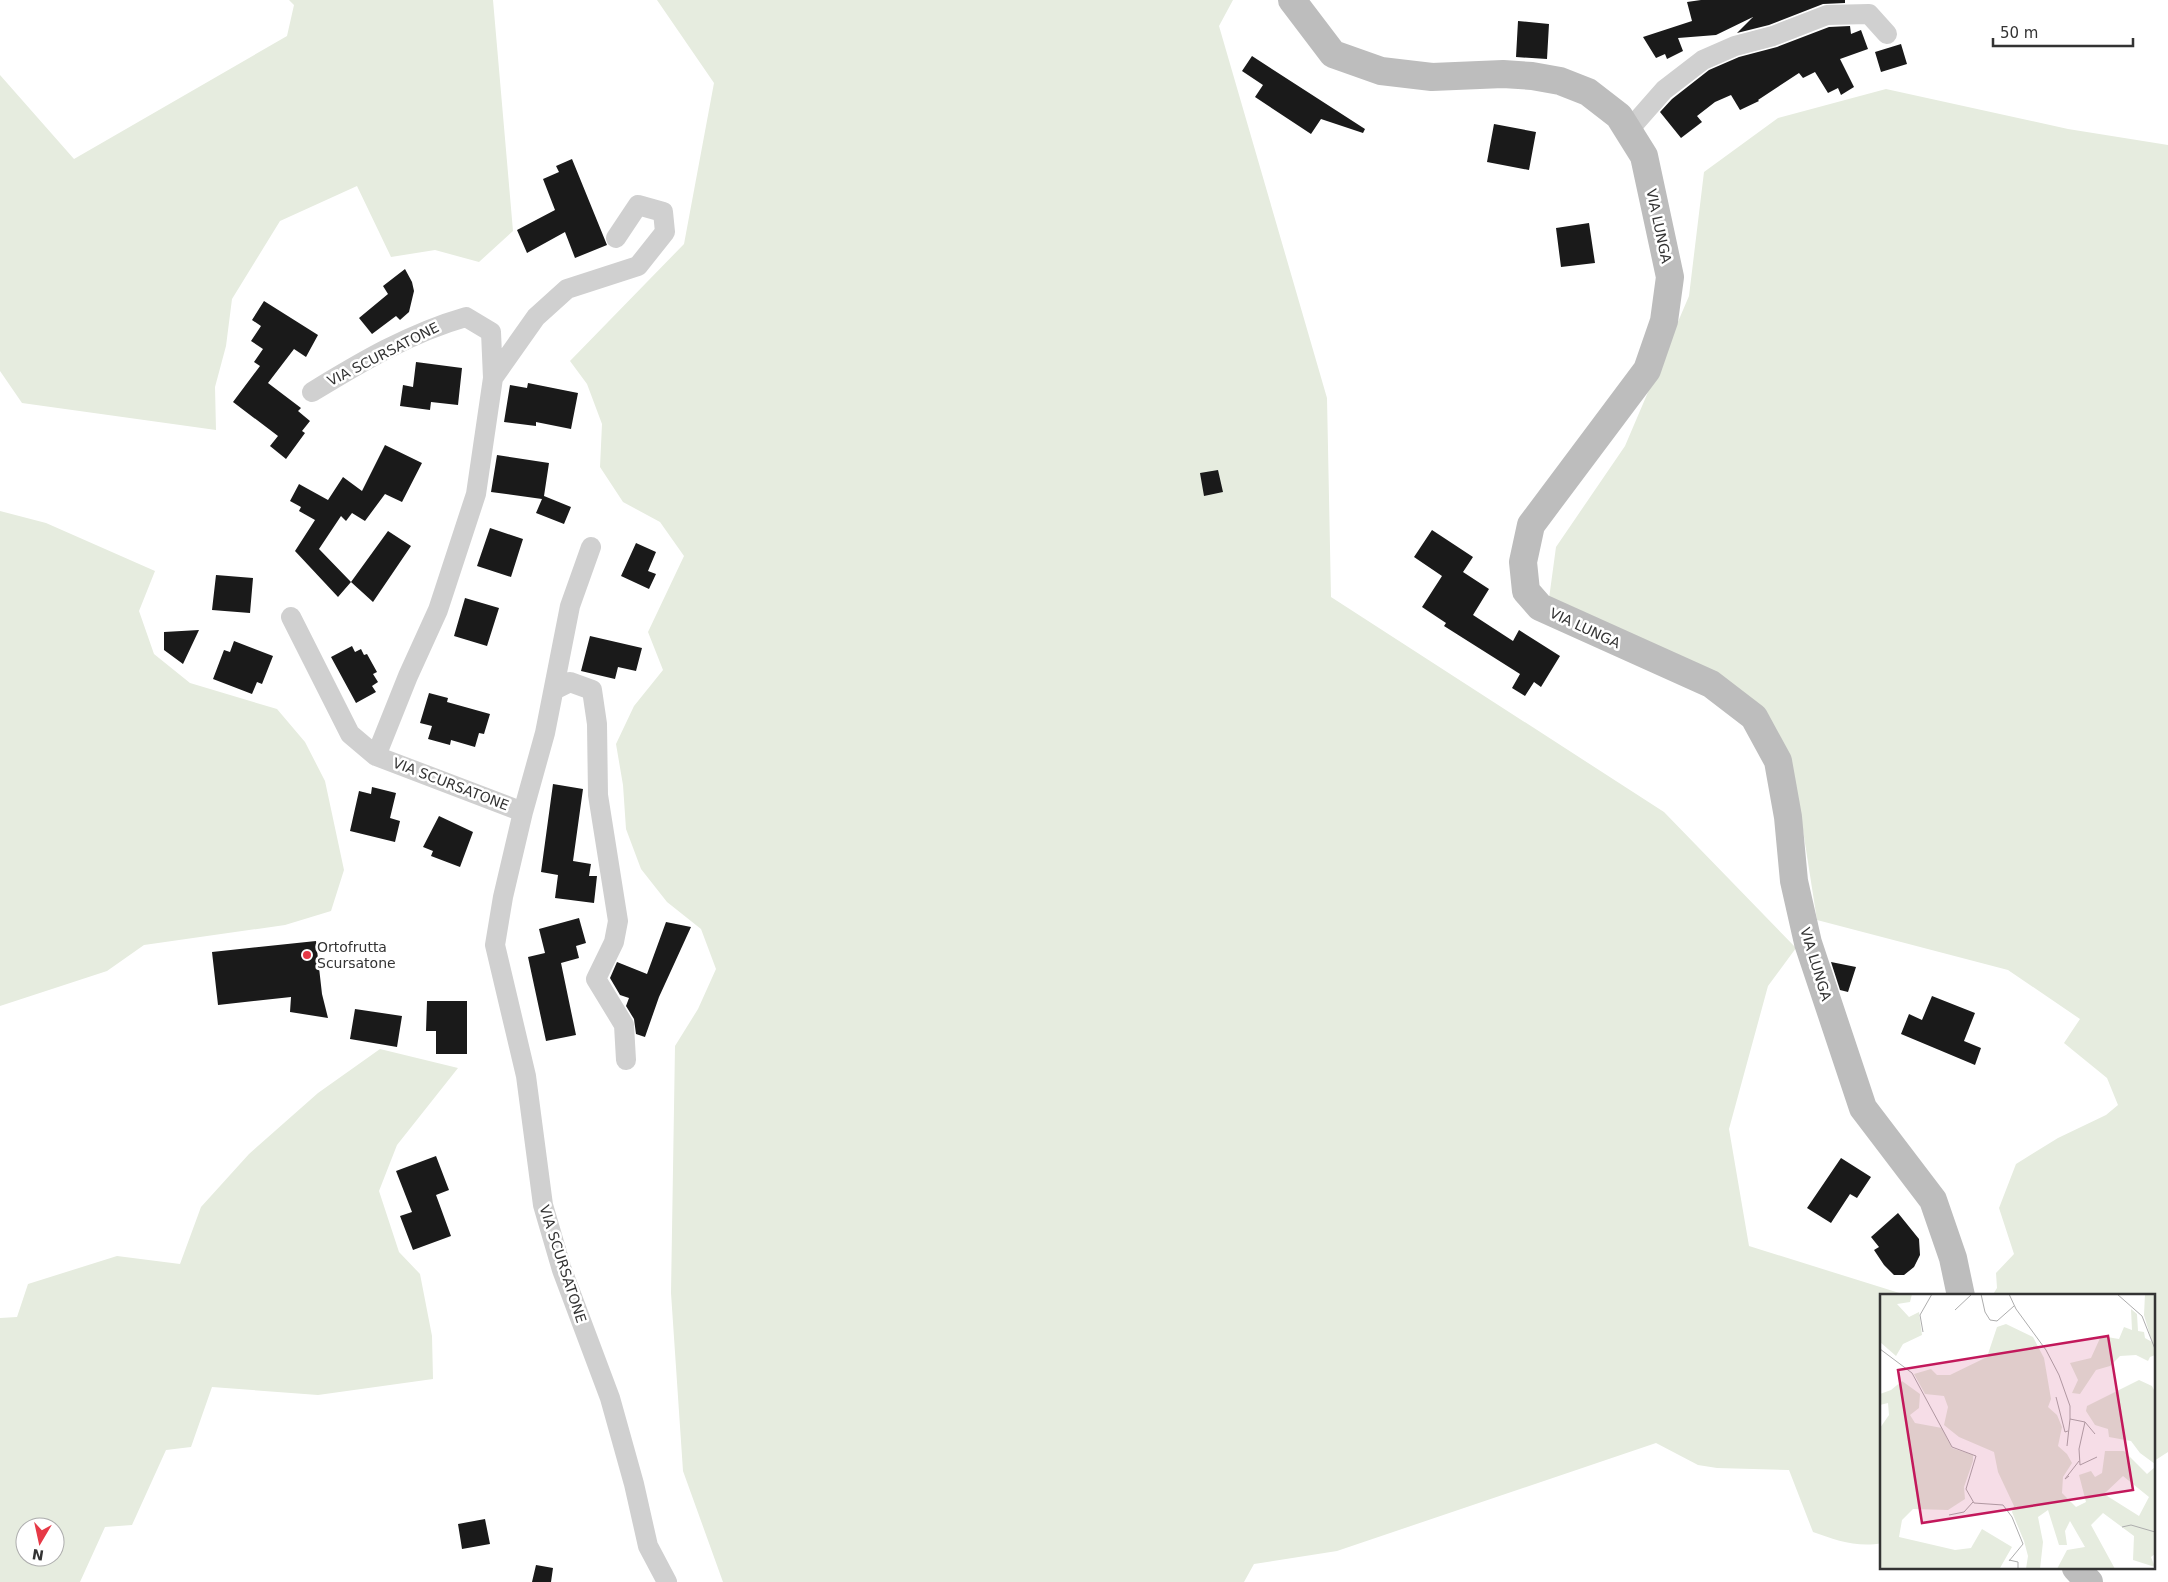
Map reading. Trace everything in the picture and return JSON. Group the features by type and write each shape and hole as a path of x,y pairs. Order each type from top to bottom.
{"street":[{"name":"VIA LUNGA","path":"1292,0 1333,54 1390,72 1432,77 1502,74 1532,76 1560,81 1588,92 1619,116 1644,156 1670,277 1664,321 1647,370 1531,525 1523,562 1526,591 1540,607 1711,684 1754,717 1778,761 1788,817 1794,880 1808,943 1863,1108 1933,1200 1953,1258 1961,1294"},
{"path":"1628,131 1664,90 1703,60 1735,46 1773,36 1828,15 1869,14 1887,34"},
{"path":"493,378 536,317 567,289 638,266 665,232 663,212 638,205 616,238"},
{"name":"VIA SCURSATONE","path":"312,392 353,367 430,327 466,317 491,332 493,378 476,494 438,610 376,756 523,812 503,897 495,945 526,1076 542,1204 562,1270 610,1398 634,1484 648,1546 667,1582"},
{"path":"523,812 545,733 570,606 591,547"},
{"path":"291,617 350,734 376,756"},
{"path":"554,690 570,682 592,690 597,724 598,795 618,920 614,942 596,979 624,1025 626,1060"},
{"path":"2078,1570 2090,1582"}],"shaded area":[{"path":"289,0 493,0 513,231 479,262 435,250 391,257 357,186 280,221 232,299 226,346 215,387 216,430 22,403 0,371 0,75 74,159 287,36 294,5"},
{"path":"657,0 1233,0 1219,26 1327,398 1331,597 1664,812 1796,948 1768,986 1729,1129 1749,1246 1903,1294 1880,1294 1880,1543 1855,1544 1813,1532 1789,1470 1717,1468 1698,1465 1656,1443 1337,1551 1254,1564 1244,1582 723,1582 683,1471 671,1293 675,1046 698,1009 716,969 701,929 667,902 641,869 626,829 623,785 616,744 634,706 663,670 648,632 684,556 660,522 623,502 600,467 602,424 587,384 570,361 684,244 714,83"},
{"path":"1886,89 2068,129 2168,145 2168,1452 2156,1460 2156,1294 1993,1294 1997,1288 1996,1273 2014,1254 1999,1208 2016,1164 2058,1138 2106,1115 2118,1105 2107,1078 2064,1043 2080,1019 2008,970 1817,920 1802,824 1749,708 1548,606 1556,547 1625,446 1689,296 1704,172 1778,118"},
{"path":"0,511 46,523 155,571 139,611 154,654 190,683 277,709 305,742 325,781 344,870 331,911 285,925 144,945 107,971 0,1006"},
{"path":"380,1049 458,1068 397,1145 379,1191 399,1252 420,1274 432,1336 433,1379 318,1395 212,1387 191,1447 166,1450 132,1525 105,1527 80,1582 0,1582 0,1318 17,1317 28,1284 117,1256 180,1264 201,1207 249,1154 318,1093"}],"building":[{"path":"1701,0 1845,0 1845,3 1823,4 1769,25 1737,33 1753,17 1716,35 1678,38 1683,51 1667,59 1665,54 1656,58 1643,37 1692,21 1687,2"},
{"path":"1518,21 1549,24 1547,59 1516,57"},
{"path":"1850,26 1851,34 1861,30 1868,49 1840,59 1854,87 1841,95 1838,88 1828,93 1815,72 1803,78 1799,73 1759,101 1740,110 1731,95 1715,102 1697,116 1702,122 1681,138 1660,112 1672,99 1709,70 1739,57 1777,47 1829,27"},
{"path":"1901,44 1907,64 1881,72 1875,52"},
{"path":"1252,56 1365,129 1363,133 1321,119 1311,134 1255,97 1263,85 1242,71"},
{"path":"1494,124 1536,132 1529,170 1487,162"},
{"path":"572,159 607,245 575,258 565,232 527,253 517,230 555,210 543,179 559,172 556,166"},
{"path":"1589,223 1595,263 1561,267 1556,228"},
{"path":"405,269 412,282 414,291 409,312 400,320 396,316 372,334 359,318 388,294 383,286"},
{"path":"264,301 318,335 306,357 294,349 268,383 301,408 298,411 310,421 302,431 305,433 286,459 270,446 278,436 233,402 260,366 254,362 263,349 251,341 261,326 252,320"},
{"path":"416,362 462,368 458,405 431,402 430,410 400,406 403,385 413,387"},
{"path":"528,383 578,393 571,429 536,422 536,426 504,422 510,385 527,388"},
{"path":"385,445 422,463 402,502 385,494 365,521 352,513 346,521 341,516 319,549 351,582 338,597 295,551 315,520 299,511 301,507 290,501 299,484 328,500 343,477 362,491"},
{"path":"497,455 549,463 544,496 571,507 564,524 536,513 542,499 491,492"},
{"path":"1218,470 1223,492 1204,496 1200,473"},
{"path":"490,528 523,539 511,577 477,566"},
{"path":"1432,530 1473,557 1463,572 1489,589 1473,615 1513,641 1519,630 1560,656 1541,687 1534,682 1525,696 1512,688 1520,674 1444,626 1446,623 1422,607 1442,576 1414,557"},
{"path":"388,531 411,546 373,602 351,582"},
{"path":"636,543 656,552 648,571 656,574 649,589 621,576"},
{"path":"216,575 253,578 250,613 212,610"},
{"path":"465,598 499,608 487,646 454,636"},
{"path":"199,630 183,664 164,650 164,632"},
{"path":"590,636 642,648 636,671 618,667 615,679 581,671"},
{"path":"234,641 273,656 262,684 257,682 252,694 213,679 224,650 230,652"},
{"path":"352,646 355,652 361,649 364,655 367,654 377,672 373,674 378,682 372,686 376,692 356,703 331,657"},
{"path":"429,693 448,698 447,702 490,714 484,734 479,733 475,747 451,740 450,745 428,739 432,726 420,723"},
{"path":"553,784 583,789 573,861 591,864 589,876 597,876 594,903 555,898 558,875 541,872"},
{"path":"372,787 396,793 390,818 400,821 395,842 350,831 359,791 371,794"},
{"path":"439,816 473,832 460,867 431,856 433,851 423,847"},
{"path":"579,918 586,943 576,946 579,958 561,963 576,1035 546,1041 528,957 545,953 539,929"},
{"path":"666,922 691,927 659,997 645,1037 636,1034 634,1019 626,1006 629,998 620,995 610,978 617,962 647,974"},
{"path":"316,941 322,994 328,1018 290,1012 291,997 218,1005 212,952"},
{"path":"1831,962 1856,967 1848,992 1840,990"},
{"path":"1932,996 1975,1013 1964,1041 1981,1048 1975,1065 1901,1034 1909,1014 1922,1020"},
{"path":"427,1001 467,1001 467,1054 436,1054 436,1031 426,1031"},
{"path":"355,1009 402,1016 397,1047 350,1039"},
{"path":"436,1156 449,1190 436,1195 451,1236 413,1250 400,1216 412,1212 396,1171"},
{"path":"1841,1158 1871,1177 1857,1198 1850,1194 1831,1223 1807,1208"},
{"path":"1898,1213 1919,1239 1920,1255 1914,1267 1904,1275 1894,1275 1884,1265 1874,1250 1879,1247 1871,1237"},
{"path":"485,1519 490,1544 462,1549 458,1524"},
{"path":"536,1565 553,1568 551,1582 532,1582"}],"place":[{"name":"Ortofrutta Scursatone","path":"307,955"}]}
